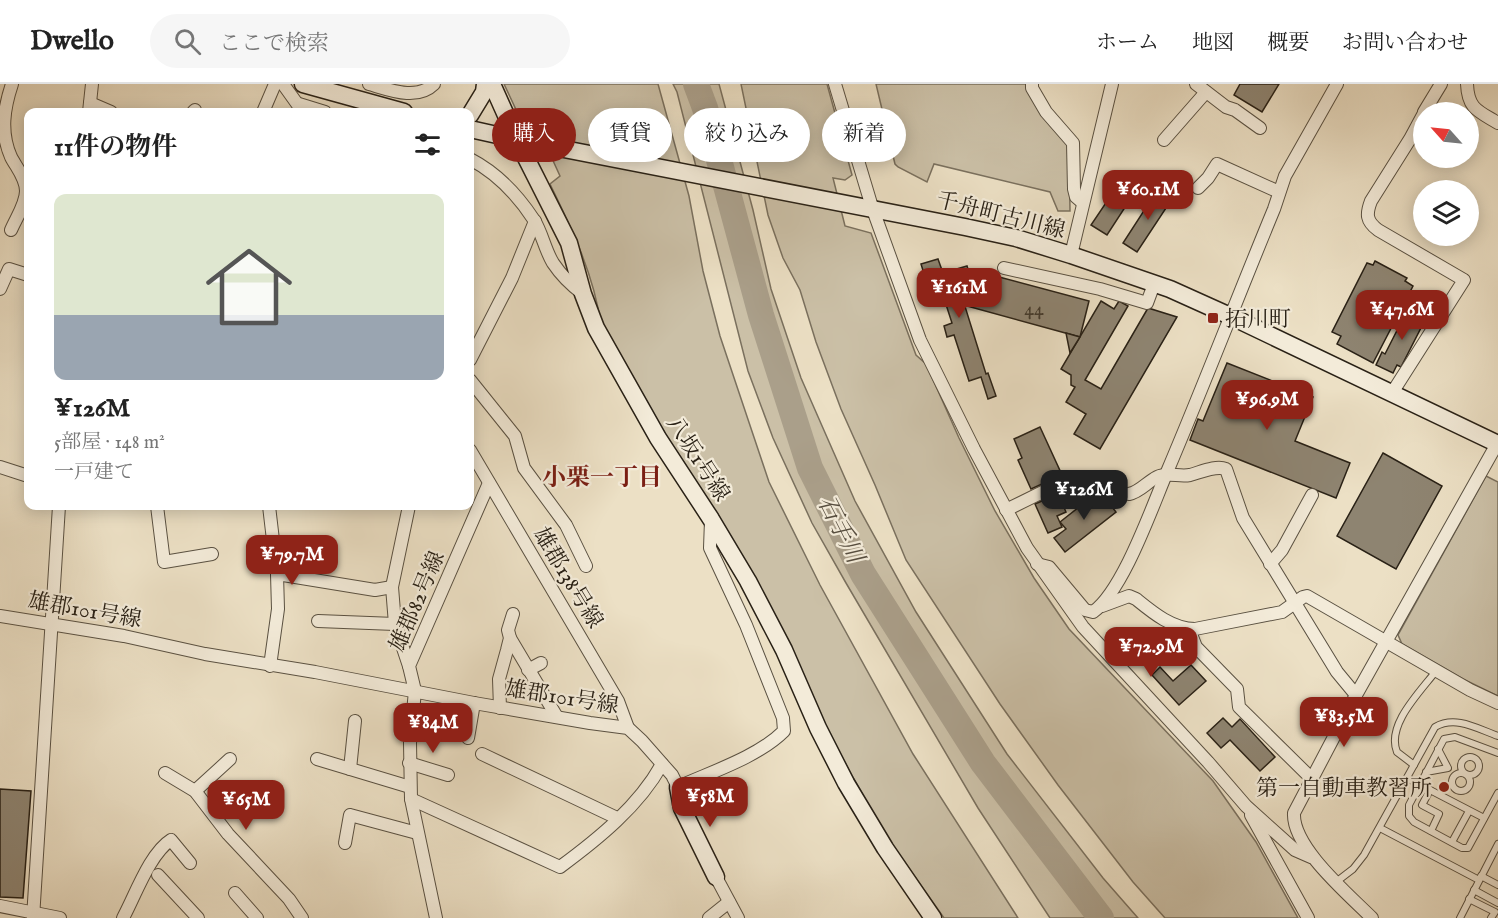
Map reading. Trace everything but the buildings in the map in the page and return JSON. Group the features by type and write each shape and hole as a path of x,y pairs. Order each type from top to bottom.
{"street":[{"path":"12,84 5,106 4,127 10,155 24,179"},
{"path":"89,108 92,84"},
{"path":"265,108 275,84"},
{"path":"283,84 301,108"},
{"path":"303,84 390,108"},
{"path":"369,84 407,93 422,93 434,84"},
{"path":"474,108 484,92 485,84"},
{"name":"八坂1号線","path":"492,84 506,108"},
{"path":"835,84 872,207 920,340 1006,510 1037,564 1083,627 1246,806 1295,850 1311,857"},
{"path":"1032,84 1046,112 1073,143 1074,189 1076,197 1083,203"},
{"path":"1071,255 1112,84"},
{"path":"1102,606 1134,551 1285,176 1337,84"},
{"path":"1430,102 1441,84"},
{"path":"1467,84 1468,101 1473,108 1498,123"},
{"path":"1164,140 1201,88 1260,128"},
{"path":"474,130 492,134"},
{"path":"1392,393 1464,280 1378,230 1368,221 1367,212 1371,201 1413,133"},
{"name":"千舟町古川線","path":"576,152 872,207 1016,238 1071,255 1154,284 1230,316 1498,443"},
{"path":"474,161 502,181 535,221 553,262 569,283 583,294"},
{"name":"八坂1号線","path":"534,162 569,243 583,294 596,328 658,438 748,581 784,650 818,728 846,783 928,914"},
{"path":"1198,188 1217,164 1279,192"},
{"path":"11,230 24,199"},
{"path":"474,352 512,278 535,221"},
{"path":"1004,268 1100,289 1147,303 1154,284"},
{"path":"0,289 9,269 24,274"},
{"path":"474,385 515,436 524,468 566,525 586,566"},
{"path":"1371,918 1311,857 1293,822 1294,813 1356,695 1498,443"},
{"name":"雄郡138号線","path":"474,457 618,701 627,728"},
{"path":"0,467 24,475"},
{"path":"1129,494 1135,493 1158,476 1166,474 1180,476 1219,467 1226,469 1243,518 1294,604 1344,682 1356,695"},
{"path":"1006,510 1069,479"},
{"name":"雄郡82号線","path":"436,918 410,793 409,763 415,691 409,666 489,483"},
{"path":"1270,564 1282,550 1312,495"},
{"path":"33,915 59,510"},
{"path":"158,510 164,562 212,554"},
{"path":"269,510 277,574 278,609 270,666"},
{"path":"408,510 392,587 395,624 409,666"},
{"path":"711,519 710,548 746,626 783,718 784,731 774,741 739,760 678,787 681,808 738,918"},
{"path":"1037,564 1050,567 1085,610 1093,612 1102,606 1129,596 1136,598 1170,623 1189,629 1225,625 1282,612 1307,596 1470,690 1498,703"},
{"path":"277,574 375,590 392,587"},
{"path":"513,614 508,630 510,638 557,717"},
{"name":"雄郡101号線","path":"0,616 124,636 270,666 500,708 627,728 672,774 678,787"},
{"path":"318,621 395,624"},
{"path":"1189,629 1196,647 1237,689 1239,707 1311,778"},
{"path":"500,708 499,679 510,638"},
{"path":"528,670 541,663"},
{"path":"468,738 474,703"},
{"path":"350,769 355,721"},
{"path":"482,754 617,818"},
{"path":"195,790 230,759"},
{"path":"317,759 350,769 410,793 560,867 589,846 645,792 662,764"},
{"path":"409,763 448,775"},
{"path":"165,773 195,790 228,834 289,899 302,918"},
{"path":"1246,806 1308,918"},
{"path":"345,843 350,815 417,833"},
{"path":"123,918 153,860 165,844 171,840 190,863"},
{"path":"158,875 198,918"},
{"path":"235,893 257,918"},
{"path":"709,918 729,902"},
{"path":"0,906 33,915 60,918"}],"lane":[{"path":"1414,765 1397,752 1394,734 1399,721 1437,670"},
{"path":"1336,882 1353,869 1364,855 1431,732 1442,723 1448,722 1465,724 1498,736"},
{"path":"1498,753 1451,737 1444,739 1408,805 1408,812 1414,822 1468,848 1498,793"},
{"path":"1474,757 1480,746"},
{"path":"1426,772 1448,768 1438,749"},
{"path":"1474,757 1467,757 1462,761 1461,768 1465,774 1470,779 1469,786 1464,791 1456,790 1452,785 1453,777 1458,773 1465,774 1473,774 1478,770 1479,763 1474,757"},
{"path":"1407,778 1484,818"},
{"path":"1430,790 1422,806 1439,814 1431,831"},
{"path":"1451,801 1456,790"},
{"path":"1452,842 1469,811"},
{"path":"1380,828 1498,885"},
{"path":"1460,918 1498,845"},
{"path":"1474,890 1498,903"},
{"path":"1469,899 1494,912 1491,918"}],"shaded area":[{"path":"504,84 658,84 665,108 588,108 588,162 672,162 672,135 689,196 703,271 720,336 769,482 820,585 913,754 1018,918 944,918 884,833 689,475 601,325 588,270 550,184 560,176 554,162 576,162 576,108 515,108"},
{"path":"673,84 719,84 725,108 684,108 684,120"},
{"path":"741,84 827,84 834,108 822,108 822,162 848,162 852,175 845,180 833,178 845,226 871,233 916,355 926,364 995,511 1034,578 1069,629 1213,781 1256,842 1298,918 1165,918 1133,882 1058,785 1000,704 906,560 841,409 816,342 800,290 783,258 768,215 757,162 810,162 810,108 746,108"},
{"path":"876,84 1026,84 1069,145 1070,211 1058,211 1050,192 934,164 927,182 898,167 895,162 906,162 906,108 882,108"},
{"path":"695,162 740,162 771,289 801,378 855,501 916,612 1007,754 1103,878 1138,918 1050,918 978,808 812,523 773,438 748,371"},
{"path":"1486,476 1498,482 1498,696 1402,644 1398,635"}],"waterway":[{"name":"石手川","path":"696,84 705,108 761,315 810,468 863,574 983,763 1101,918"}],"place":[{"name":"拓川町","path":"1213,318"},
{"name":"第一自動車教習所","path":"1444,787"}],"district":[{"name":"小栗一丁目","path":"602,477"}]}
